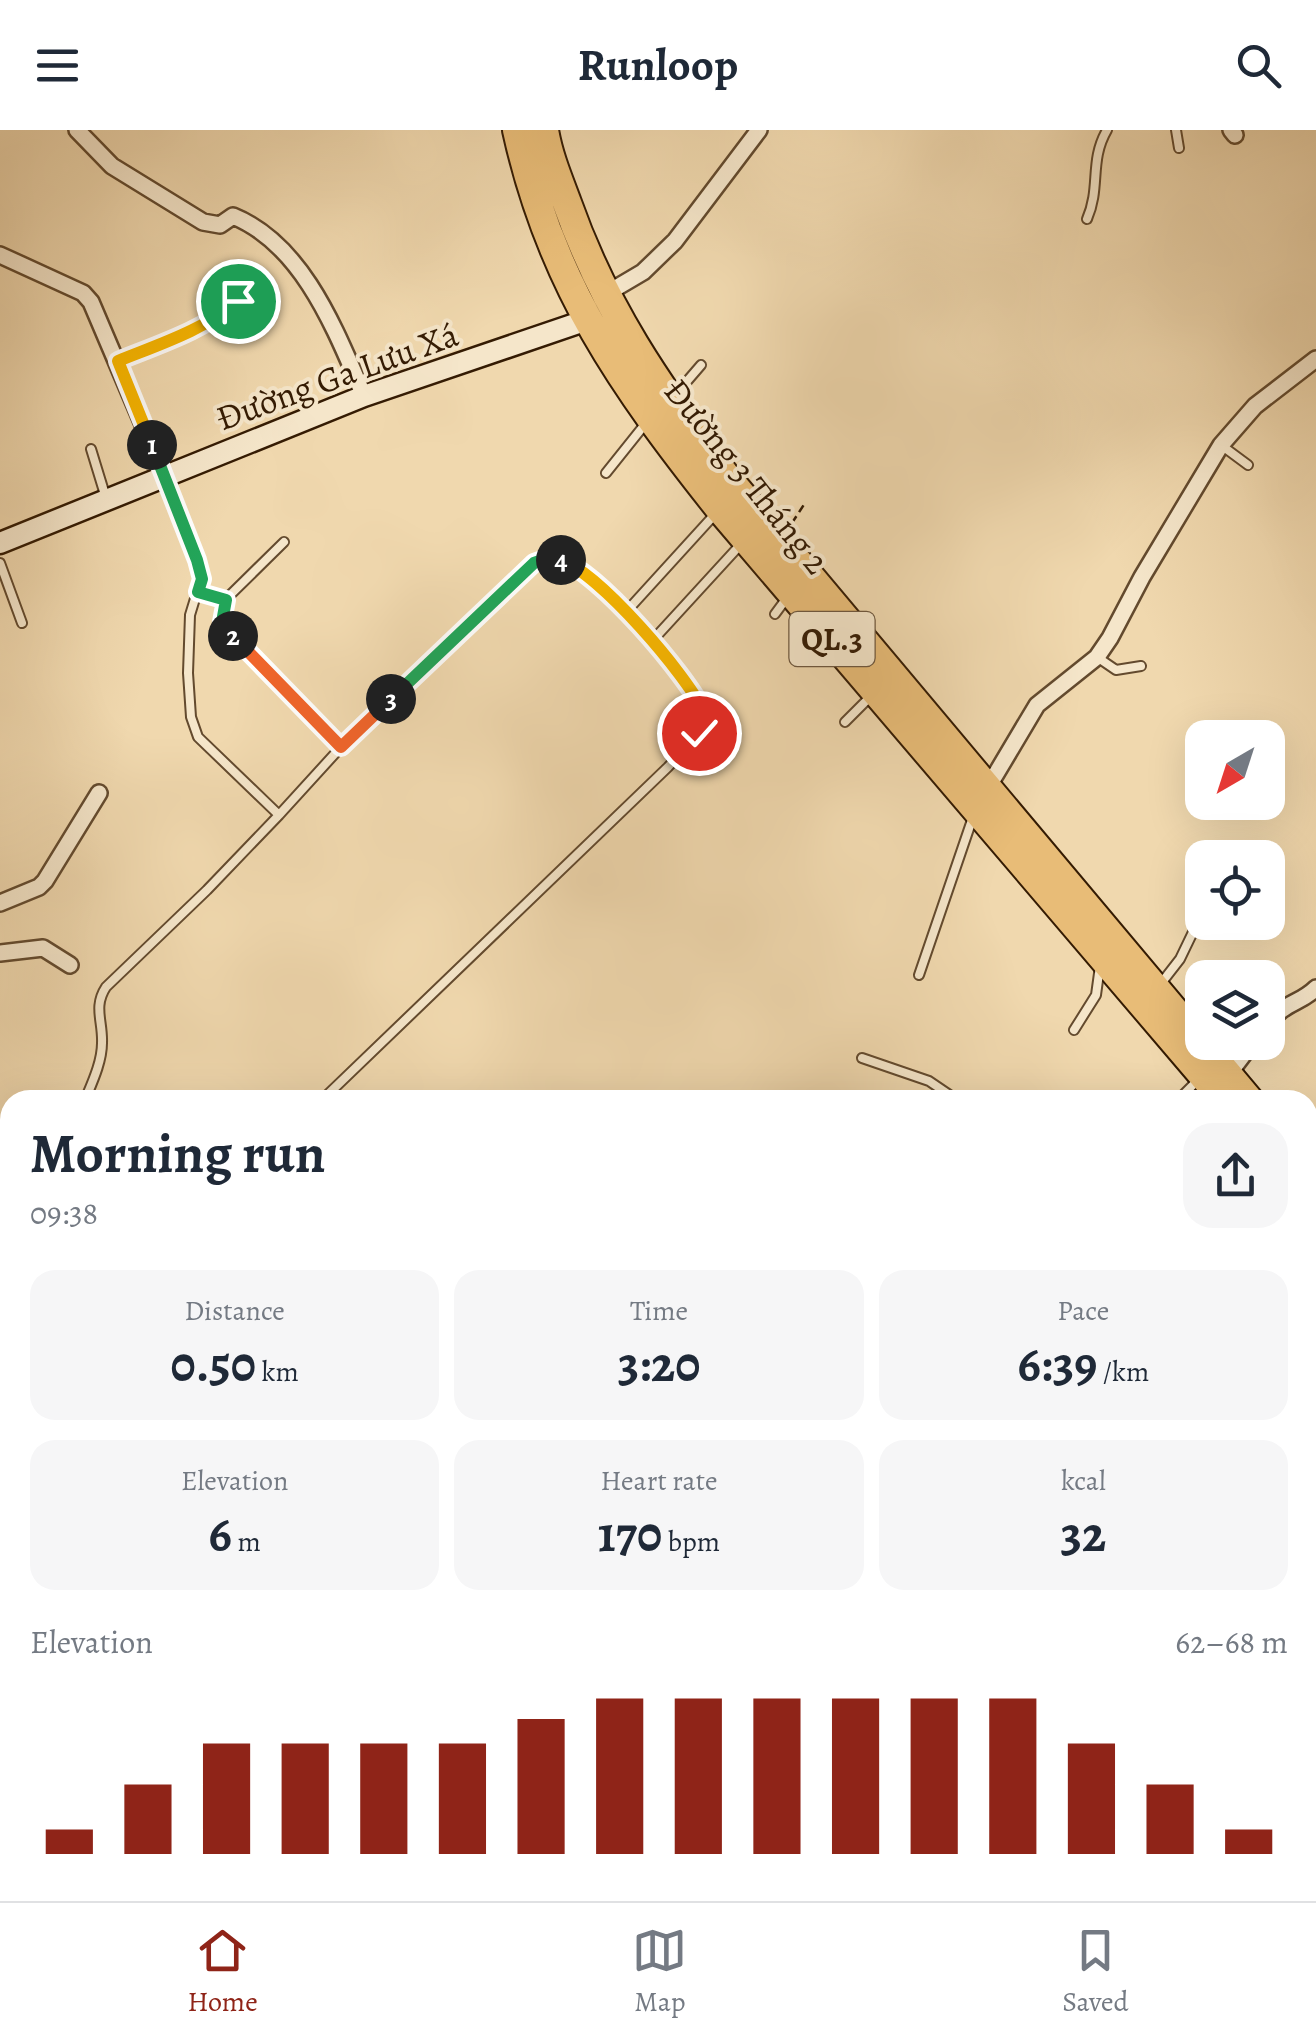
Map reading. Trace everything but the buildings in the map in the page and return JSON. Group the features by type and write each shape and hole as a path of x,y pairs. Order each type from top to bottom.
{"highway":[{"name":"Đường 3 Tháng 2","path":"517,130 554,253 720,509 745,538 783,603 981,798 1156,990 1219,1079"},
{"name":"Đường 3 Tháng 2","path":"544,130 586,256 589,305"},
{"name":"Đường 3 Tháng 2","path":"659,410 724,474 1102,957 1219,1079"}],"street":[{"path":"77,130 112,166 203,222 220,225 233,216 277,246 330,319 364,396"},
{"path":"589,305 643,272 675,242 759,130"},
{"path":"0,255 83,293 91,302 165,476"},
{"name":"Đường Ga Lưu Xá","path":"0,543 589,305"},
{"path":"981,798 1037,705 1097,657 1221,445 1255,406 1316,359"},
{"path":"0,903 45,881 99,793"},
{"path":"0,953 44,948 70,965"},
{"path":"1285,1006 1313,994"},
{"path":"1219,1079 1236,1060"}],"lane":[{"path":"1086,219 1096,184 1097,148 1107,130"},
{"path":"1176,130 1179,148"},
{"path":"118,361 199,328 238,301"},
{"path":"606,473 701,365"},
{"path":"1221,445 1248,465"},
{"path":"91,449 106,498"},
{"path":"165,476 202,579 190,615 191,718 198,736 279,815"},
{"path":"625,613 720,509"},
{"path":"653,640 745,538"},
{"path":"284,542 226,600 222,622 341,747"},
{"path":"88,1090 102,1044 99,997 341,747 534,563 548,558 566,561 592,579 653,640 695,693 704,712 699,733 332,1090"},
{"path":"0,563 22,623"},
{"path":"198,592 226,600"},
{"path":"1097,657 1116,670 1140,666"},
{"path":"845,722 876,691"},
{"path":"919,975 981,798"},
{"path":"1156,990 1189,940"},
{"path":"1074,1030 1096,995 1102,957"},
{"path":"862,1058 929,1081 943,1090"}],"route":[{"path":"238,301 199,328 118,361 197,560 202,579 198,592 226,600 222,622 230,634 341,747 505,588 534,563 548,558 566,561 592,579 653,640 695,693 704,712 699,733"}]}
